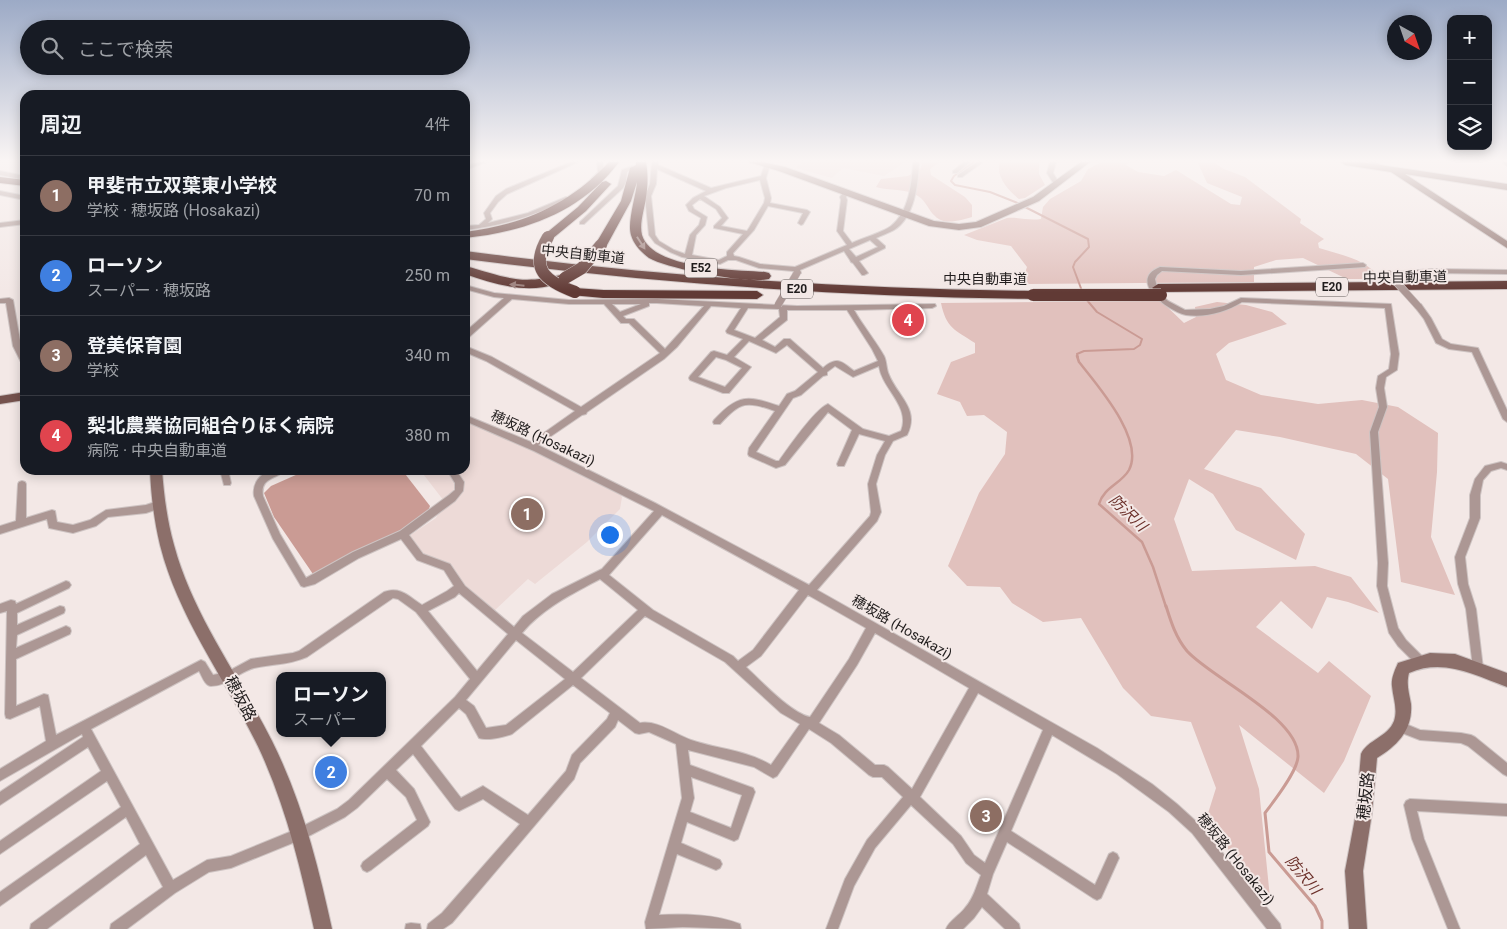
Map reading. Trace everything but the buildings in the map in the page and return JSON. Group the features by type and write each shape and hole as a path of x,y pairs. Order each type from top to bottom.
{"highway":[{"path":"470,234 506,230 549,214 564,205"},
{"name":"E52","path":"584,205 548,237 538,255 541,270 554,283 576,292 603,294 823,296 969,295"},
{"path":"470,272 503,283 526,286 545,284 565,278 582,268 601,245 624,205"},
{"name":"E52","path":"640,205 636,236 643,249 651,255 679,265 697,268 853,286"},
{"name":"中央自動車道","path":"470,251 638,270 853,286 1032,292 1507,291"},
{"name":"中央自動車道","path":"470,257 637,275 787,288 969,295 1032,292"},
{"name":"中央自動車道","path":"1160,292 1507,285"}],"main road":[{"path":"0,400 20,397"}],"street":[{"path":"479,227 489,219 487,213 492,205"},
{"path":"470,228 524,218 551,205"},
{"path":"582,223 601,205"},
{"path":"649,205 652,235 663,246 688,256 720,262 731,258 760,266 797,271 893,228 906,214 908,205"},
{"path":"688,256 693,235 702,225 704,217 691,210 689,205"},
{"path":"714,205 725,218 716,227 748,233"},
{"path":"731,258 729,253 748,233 765,205"},
{"path":"773,205 807,212 801,223"},
{"path":"843,205 840,230 853,261 864,273"},
{"path":"882,205 940,226 960,227 978,225 1022,205"},
{"path":"1448,205 1507,245"},
{"path":"0,225 20,223"},
{"path":"853,261 883,247 871,237"},
{"path":"1362,266 1241,273 1160,269 1154,272 1151,277 1152,285 1159,299 1176,310 1184,312 1230,308 1241,300 1388,306 1395,354 1393,370 1382,376 1380,388 1383,407 1374,432 1383,563 1382,586 1393,630 1402,643 1419,660"},
{"path":"779,307 797,271"},
{"path":"1507,272 1390,274 1428,318 1439,341 1449,346 1475,350 1507,419"},
{"path":"470,288 510,297 570,302 652,301 710,303 745,307 850,309 932,306"},
{"path":"470,332 510,297"},
{"path":"0,301 9,300 17,346 20,352"},
{"path":"619,315 652,301"},
{"path":"606,302 624,320 630,321 665,353"},
{"path":"532,445 583,412 674,346 710,303"},
{"path":"745,307 730,331 776,350 787,341 824,373"},
{"path":"729,358 784,318 779,307"},
{"path":"738,667 757,653 808,590 874,518 876,512 872,484 881,455 890,439 904,433 908,422 907,414 896,391 885,374 879,354 850,309"},
{"path":"470,351 583,412"},
{"path":"714,354 729,358 747,367 726,391 693,378 714,354"},
{"path":"882,362 853,374 838,364 833,363 824,373 798,393 790,396 752,450 752,454 776,465 786,460 819,416 828,408 857,429 890,439"},
{"path":"717,422 732,405 738,402 753,400 780,409"},
{"name":"穂坂路 (Hosakazi)","path":"470,420 510,434 660,510 873,626 1124,771 1183,816 1271,927"},
{"path":"841,464 857,429"},
{"path":"1478,668 1471,609 1463,584 1460,557 1475,518 1475,495 1479,479 1488,468 1507,467"},
{"name":"穂坂路","path":"156,475 158,505 166,546 174,572 267,748 301,834 323,929"},
{"path":"225,475 227,483"},
{"path":"271,475 263,479 258,486 258,499 291,563 304,583 312,581 356,555 403,534 459,491 460,482 455,475"},
{"path":"21,524 22,484"},
{"path":"0,530 52,514 52,525 73,529 93,523 106,514 146,509 158,505"},
{"path":"116,929 171,889 207,866 231,862 301,834 341,813 353,804 459,701 527,619 556,597 601,574 660,510"},
{"path":"403,534 420,557 447,567 460,586 514,633 639,729 649,727 681,741 756,762 773,772 853,662 873,626"},
{"path":"601,574 644,610 716,651 738,667 785,708 835,739 874,771 884,771 957,840 970,859 987,872"},
{"path":"12,611 66,585"},
{"path":"421,610 445,597 460,586"},
{"path":"0,775 52,744 201,665 210,681 229,676 251,664 294,658 303,654 395,592 402,595 410,604 421,610 477,679"},
{"path":"0,609 12,604 10,714 44,699 52,744"},
{"path":"11,633 60,610"},
{"path":"459,701 470,710 483,734 508,730 573,679 644,610"},
{"path":"11,656 66,631"},
{"path":"1507,680 1478,668 1446,659 1419,660 1403,668 1398,684 1403,708 1401,727 1420,735 1460,738 1471,741 1507,770"},
{"path":"832,929 850,884 871,844 911,798 976,686"},
{"path":"433,929 447,918 570,775 576,758 581,751 611,723 616,713"},
{"path":"84,727 171,889"},
{"name":"穂坂路","path":"1358,929 1354,871 1364,813 1369,754 1388,743 1401,727"},
{"path":"952,929 974,907 984,890 987,872 1005,834 1048,728"},
{"path":"0,799 90,739"},
{"path":"681,741 688,798 651,926 688,920 714,922 735,929"},
{"path":"413,745 459,805 483,792 529,823"},
{"path":"683,815 734,835 748,792 684,769"},
{"path":"368,866 424,822 410,793 387,770"},
{"path":"0,848 108,773"},
{"path":"1454,929 1418,839 1410,805 1507,810"},
{"path":"0,900 128,809"},
{"path":"1005,834 1097,894 1113,858"},
{"path":"36,929 148,846"},
{"path":"673,846 716,864"},
{"path":"980,896 1014,929"}],"shaded area":[{"path":"926,205 972,205 972,217 948,222 939,219"},
{"path":"1044,205 1283,205 1301,219 1300,223 1324,239 1318,243 1319,248 1361,262 1381,279 1347,279 1303,258 1276,260 1254,267 1254,282 1027,284 1023,279 1027,267 1011,246 977,240 964,235 1007,218 1041,219"},
{"path":"1161,301 1184,323 1196,317 1195,307 1217,302 1246,305 1272,312 1287,324 1229,343 1216,354 1226,380 1261,395 1318,404 1362,400 1398,407 1438,433 1437,472 1431,537 1455,595 1401,582 1388,479 1356,454 1280,437 1236,430 1204,469 1261,488 1305,534 1296,560 1236,530 1213,494 1189,479 1174,519 1192,571 1315,566 1351,577 1379,613 1327,597 1312,629 1281,601 1256,627 1318,673 1329,661 1371,696 1344,761 1324,793 1239,725 1259,789 1270,898 1205,823 1216,788 1191,722 1151,716 1123,688 1081,618 1043,622 1012,603 1000,587 967,586 948,566 979,493 1005,454 1007,432 984,415 967,416 960,402 937,394 951,362 975,353 975,343 952,328 941,303"},
{"path":"470,424 547,457 620,494 622,497 620,509 587,542 535,584 528,579 494,611 463,586 450,565 424,556 409,536 436,518 444,501 424,475 470,475"},
{"path":"296,475 406,475 430,506 427,514 401,532 315,577 274,517 264,493 271,486"}],"waterway":[{"name":"防沢川","path":"1025,207 1088,239 1089,247 1075,262 1073,267 1082,291"},
{"name":"防沢川","path":"1078,357 1077,354 1084,351 1134,349 1140,345 1142,339 1097,312 1086,299"},
{"name":"防沢川","path":"1077,356 1079,362 1117,413 1130,443 1132,457 1129,470 1122,479 1105,493 1099,504 1142,542 1153,567 1166,607"},
{"name":"防沢川","path":"1166,606 1177,635 1187,651 1199,662 1270,713 1285,728 1295,742 1298,757 1297,763 1265,813 1269,852 1315,906 1322,921 1322,929"}],"place":[{"name":"梨北農業協同組合りほく病院","path":"908,320"},
{"name":"甲斐市立双葉東小学校","path":"527,514"},
{"name":"ローソン","path":"331,772"},
{"name":"登美保育園","path":"986,816"}]}
